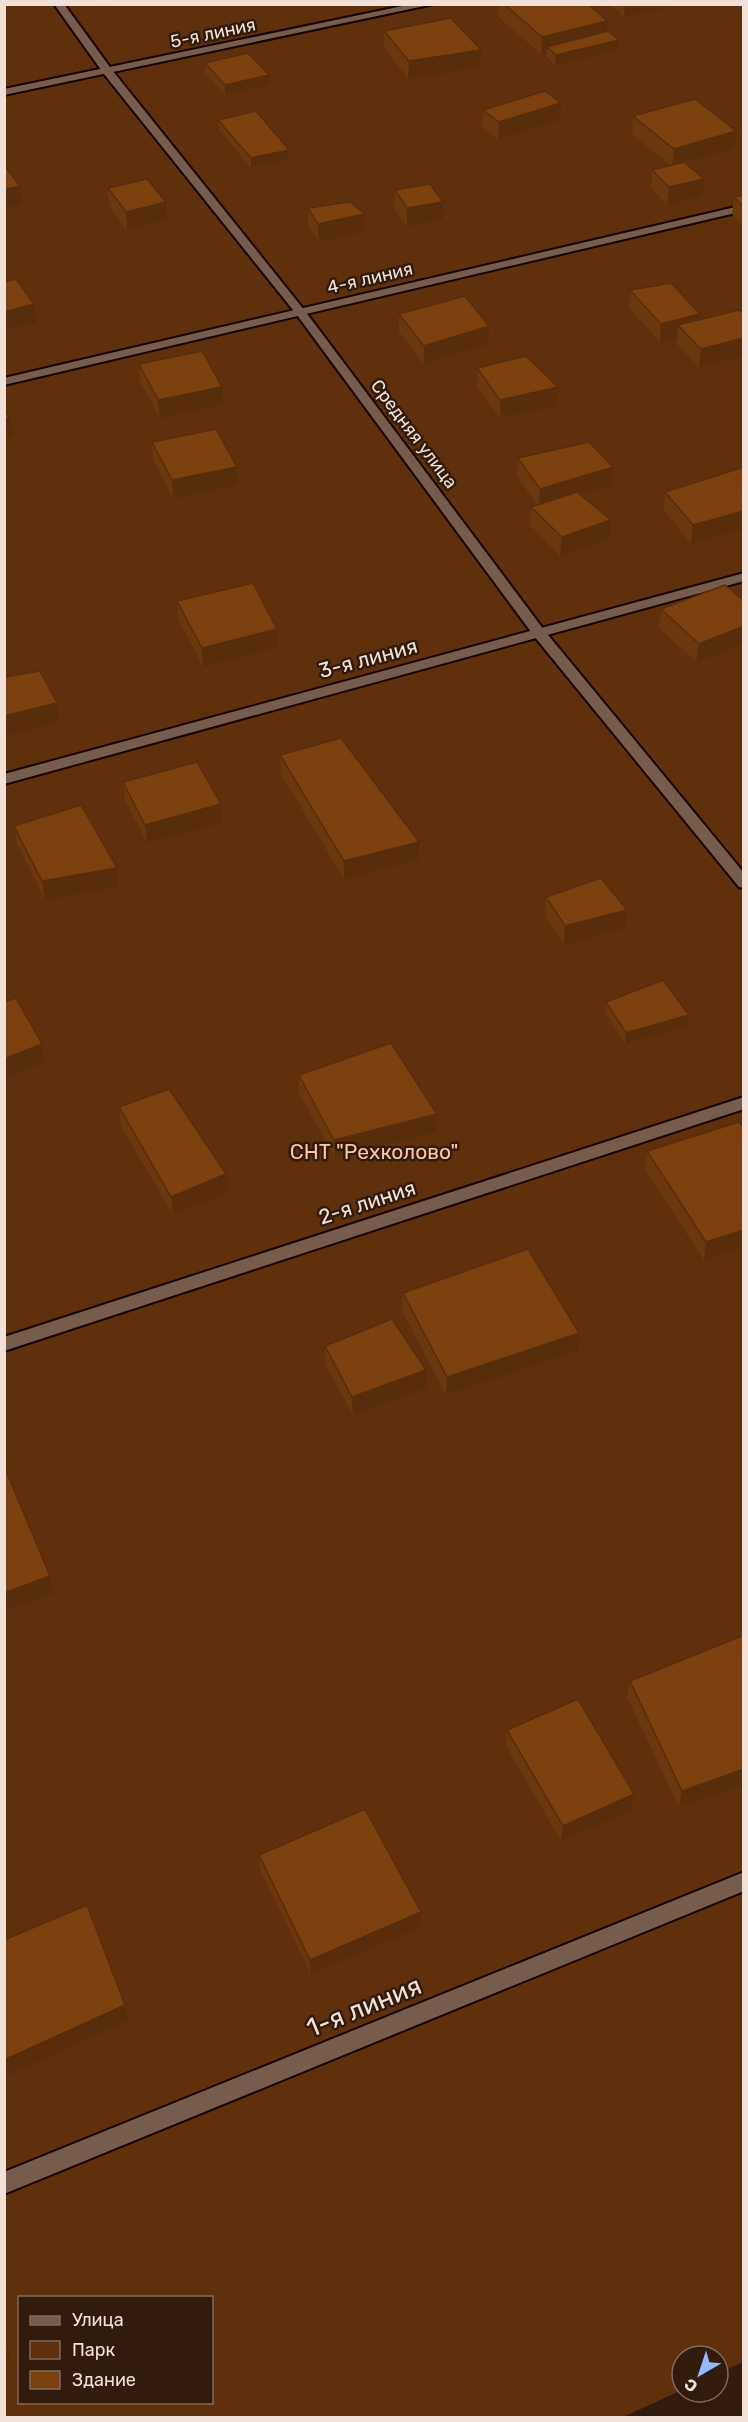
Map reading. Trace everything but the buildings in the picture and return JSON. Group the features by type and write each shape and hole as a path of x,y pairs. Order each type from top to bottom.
{"street":[{"name":"Средняя улица","path":"59,4 108,72 301,313 539,633 744,883"},
{"name":"5-я линия","path":"4,92 429,4"},
{"name":"4-я линия","path":"4,382 744,208"},
{"name":"3-я линия","path":"4,779 744,577"},
{"name":"2-я линия","path":"4,1344 744,1103"},
{"name":"1-я линия","path":"4,2183 744,1881"}],"green space":[{"name":"СНТ \"Рехколово\"","path":"5,5 743,5 743,2362 730,2368 730,2344 670,2344 670,2395 623,2417 5,2418"}]}
